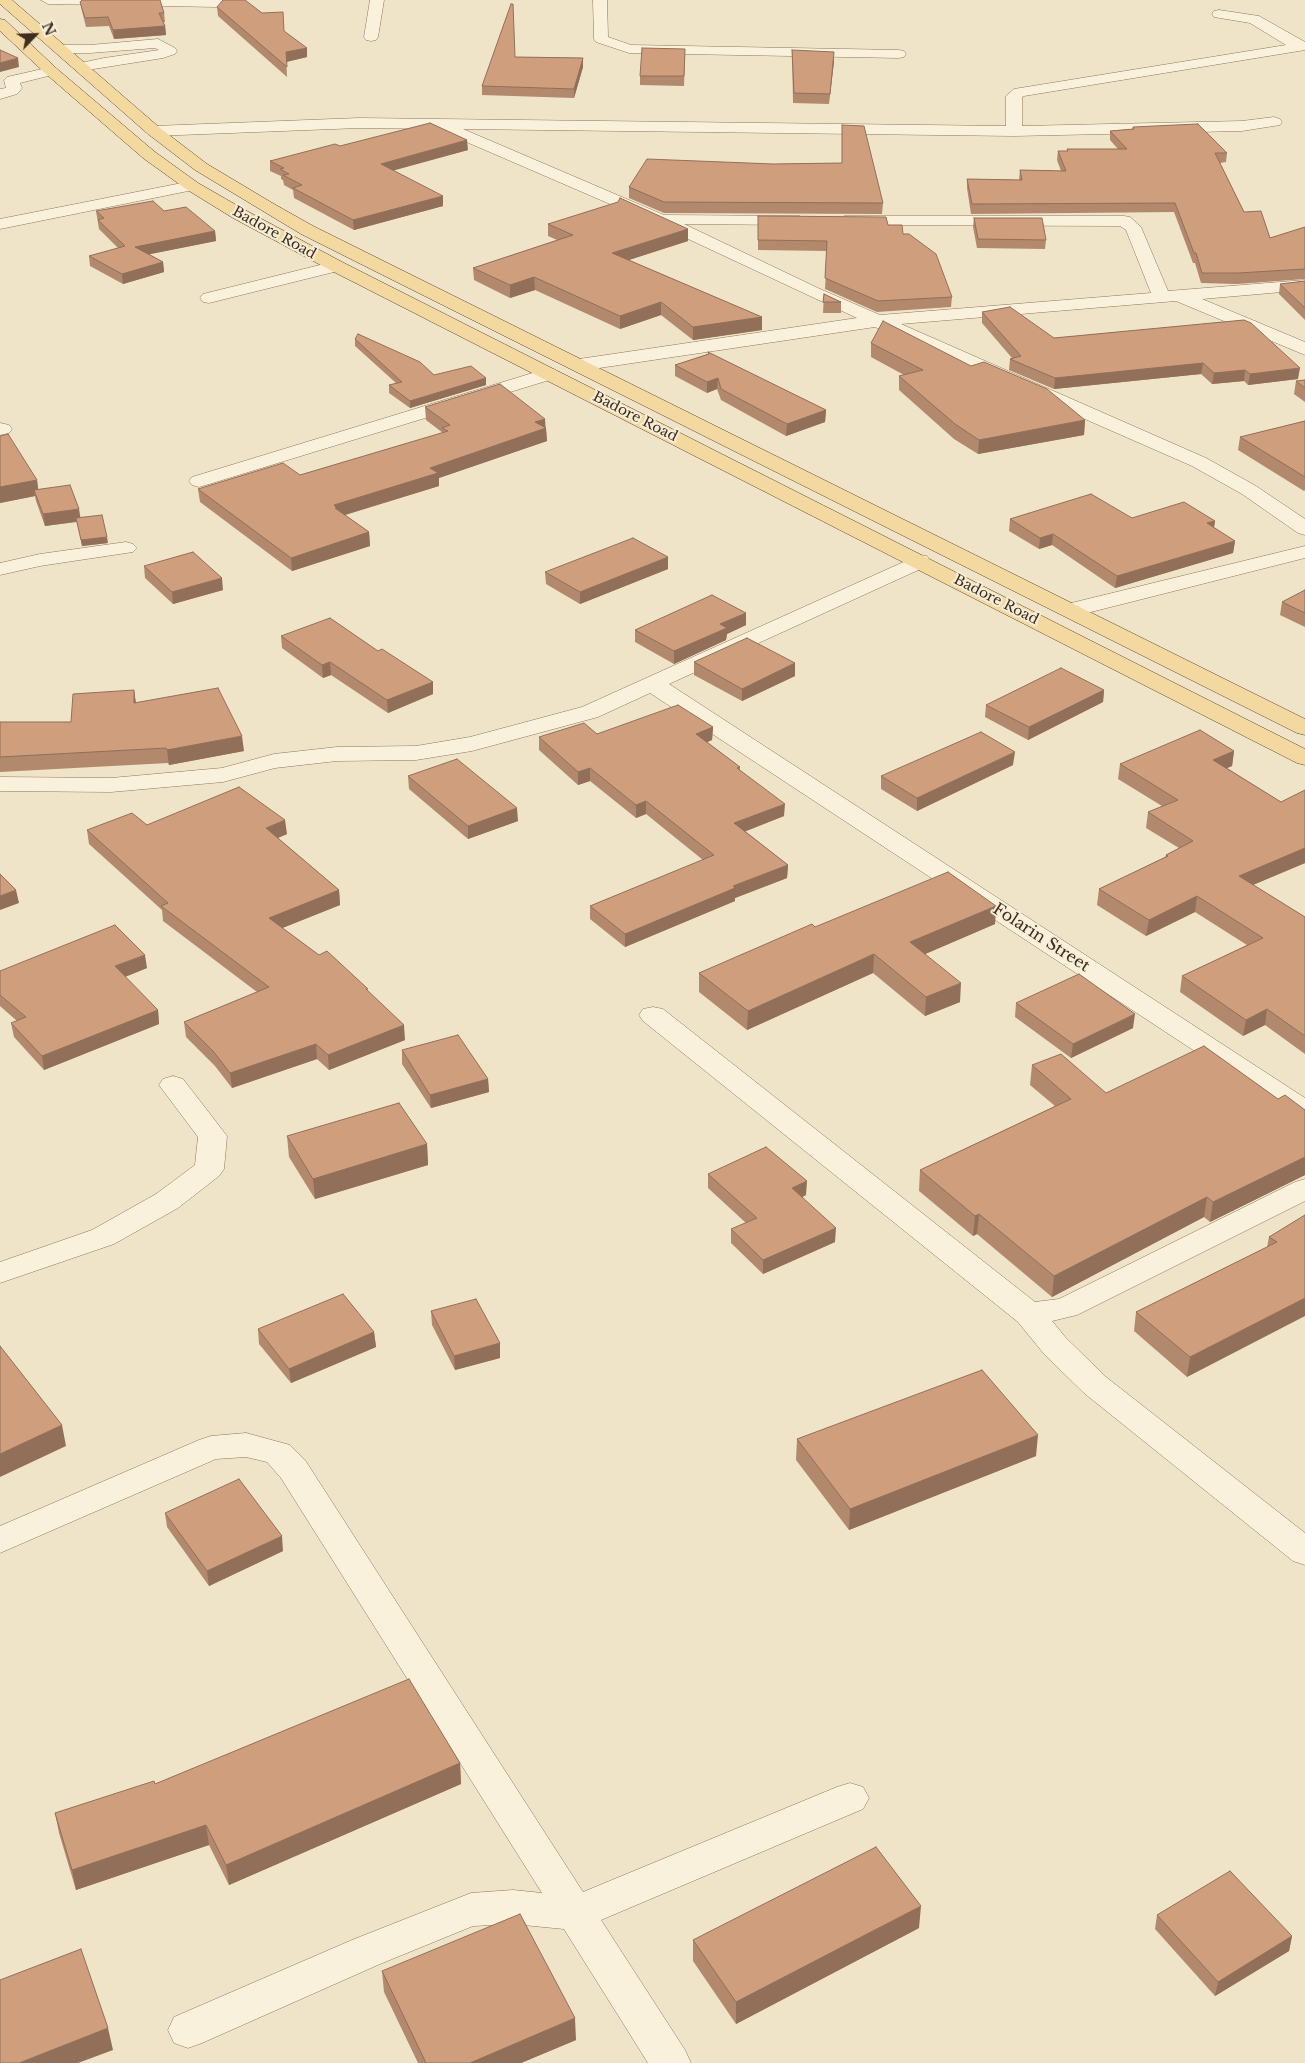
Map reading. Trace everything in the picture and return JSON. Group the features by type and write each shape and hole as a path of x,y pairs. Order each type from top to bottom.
{"main road":[{"name":"Badore Road","path":"4,0 154,131 201,167 307,230 1305,728"},
{"name":"Badore Road","path":"0,24 51,71 149,155 192,186 239,214 336,266 1305,758"},
{"path":"434,316 464,307"}],"street":[{"path":"48,0 218,3"},
{"path":"371,38 377,0"},
{"path":"600,0 601,39 629,50 899,54"},
{"path":"1219,14 1254,19 1302,46"},
{"path":"60,49 90,49 158,43 170,51 163,54 81,67"},
{"path":"1014,132 1014,96 1019,92 1302,46"},
{"path":"90,49 104,62"},
{"path":"0,94 12,91 14,88 12,80 51,71"},
{"path":"154,131 359,122 1014,132 1234,126 1274,122"},
{"path":"434,123 660,219 814,293 1199,462 1249,490 1305,529"},
{"path":"0,224 192,186"},
{"path":"660,219 810,220"},
{"path":"830,220 1124,221 1133,227 1162,298"},
{"path":"209,298 336,266"},
{"path":"578,365 876,320 1305,285"},
{"path":"1181,296 1305,349"},
{"path":"199,481 548,374"},
{"path":"0,569 40,560 126,548"},
{"path":"1071,610 1305,552"},
{"path":"0,784 112,785 223,775 274,761 328,755 416,753 472,744 590,712 919,561"},
{"name":"Folarin Street","path":"651,683 1305,1111"},
{"path":"653,1015 1029,1314 1055,1346 1095,1385 1305,1552"},
{"path":"0,1273 103,1236 167,1201 209,1169 213,1136 173,1085"},
{"path":"1029,1314 1066,1308 1305,1189"},
{"path":"0,1540 211,1448 246,1445 278,1453 293,1469 671,2063"},
{"path":"188,2030 366,1952 471,1910 513,1907 575,1913 850,1798"}],"building":[{"path":"82,0 160,0 164,13 159,13 165,26 113,30 108,17 85,18 80,2"},
{"path":"223,0 245,0 262,13 283,12 284,31 307,48 286,52 287,67 217,7"},
{"path":"511,4 513,4 515,57 583,58 574,89 482,86"},
{"path":"642,48 685,49 684,76 640,76"},
{"path":"0,50 18,58 0,63"},
{"path":"792,50 834,52 830,94 794,93"},
{"path":"430,123 467,140 381,164 443,196 353,220 293,188 302,185 283,175 289,174 280,169 284,168 270,161 335,144 340,146"},
{"path":"1198,124 1227,153 1215,153 1244,212 1261,211 1270,238 1305,227 1305,269 1202,273 1196,253 1194,253 1175,203 972,204 967,179 1022,180 1020,170 1066,171 1058,151 1068,151 1067,149 1127,149 1110,131 1134,129 1133,127"},
{"path":"842,125 864,126 883,203 664,202 629,187 647,159 773,164 842,163"},
{"path":"620,198 688,229 612,253 762,317 693,327 661,302 620,316 534,277 510,285 473,268 573,235 548,224 618,202"},
{"path":"153,201 164,211 186,207 215,231 135,247 163,262 122,274 89,256 125,246 98,220 104,218 96,211"},
{"path":"758,216 886,217 888,225 902,225 903,234 909,234 936,254 952,297 878,301 825,278 827,241 758,240"},
{"path":"974,218 1042,218 1046,240 978,239"},
{"path":"1305,281 1305,308 1280,284"},
{"path":"824,294 841,302 823,302"},
{"path":"1010,307 1054,338 1244,320 1251,323 1300,368 1250,374 1245,370 1214,373 1203,363 1055,378 1010,359 1021,356 982,312"},
{"path":"883,321 971,366 984,362 1047,389 1085,420 979,440 955,424 899,376 923,370 871,343"},
{"path":"358,334 420,362 434,375 471,366 486,378 410,401 389,385 402,382 355,339"},
{"path":"708,352 826,410 787,424 721,389 718,378 707,382 675,365 709,354"},
{"path":"1305,380 1305,388 1296,381"},
{"path":"500,384 545,419 535,422 546,428 430,468 438,473 334,505 337,508 335,508 369,532 291,558 198,489 283,463 300,475 448,431 442,428 450,425 425,407"},
{"path":"1305,421 1305,477 1240,437"},
{"path":"8,434 37,480 0,487 0,436"},
{"path":"70,485 79,509 43,514 34,490"},
{"path":"1091,494 1132,518 1184,502 1215,521 1207,523 1235,541 1117,576 1053,534 1040,538 1010,519"},
{"path":"102,515 107,537 81,540 76,518"},
{"path":"633,538 668,557 580,592 545,572"},
{"path":"193,552 222,578 172,592 144,566"},
{"path":"1305,590 1305,613 1282,602"},
{"path":"712,595 746,613 720,624 727,628 674,651 635,630"},
{"path":"330,618 378,651 382,649 433,682 387,700 330,662 322,665 281,636"},
{"path":"747,638 795,663 742,689 694,662"},
{"path":"1061,668 1104,690 1029,727 986,705"},
{"path":"218,688 242,736 167,750 166,748 0,757 0,722 71,722 73,694 134,690 134,703"},
{"path":"678,705 713,727 696,734 785,804 734,823 788,865 733,886 735,888 625,934 590,906 714,855 646,801 636,805 590,768 578,772 539,737 584,723 597,734"},
{"path":"1200,730 1234,751 1213,760 1281,802 1305,790 1305,848 1239,876 1305,917 1305,1036 1267,1009 1246,1020 1182,976 1263,938 1197,896 1149,920 1099,889 1168,856 1166,855 1193,841 1148,812 1178,800 1120,764"},
{"path":"981,732 1015,752 917,798 881,776"},
{"path":"457,759 517,808 468,826 408,776"},
{"path":"239,787 285,820 266,828 339,890 269,918 319,955 327,951 404,1025 328,1055 316,1044 230,1073 213,1051 184,1022 269,987 161,906 168,903 87,830 132,813 147,825"},
{"path":"948,872 996,906 910,942 961,983 926,997 874,954 748,1011 699,973 812,924 815,927"},
{"path":"0,874 16,890 0,896"},
{"path":"115,925 145,955 115,966 158,1010 42,1056 11,1023 26,1017 0,995 0,971"},
{"path":"1079,974 1135,1014 1073,1044 1016,1003"},
{"path":"458,1035 488,1079 430,1095 402,1050"},
{"path":"1204,1046 1278,1099 1285,1095 1305,1110 1305,1157 1213,1202 1207,1197 1054,1276 979,1214 975,1216 920,1170 1071,1099 1032,1065 1061,1054 1106,1093"},
{"path":"399,1103 427,1144 313,1179 287,1136"},
{"path":"766,1147 807,1181 792,1188 836,1228 763,1260 731,1229 757,1218 708,1174"},
{"path":"1305,1215 1305,1298 1190,1357 1136,1312 1277,1242 1269,1237"},
{"path":"343,1294 374,1332 289,1369 258,1329"},
{"path":"476,1299 500,1343 454,1356 431,1311"},
{"path":"0,1346 62,1425 0,1454"},
{"path":"982,1370 1038,1435 850,1509 797,1439"},
{"path":"239,1479 282,1536 207,1571 165,1513"},
{"path":"409,1679 460,1763 226,1865 206,1825 72,1870 55,1813 154,1781 155,1784"},
{"path":"876,1847 921,1906 736,2002 693,1940"},
{"path":"1230,1871 1292,1936 1218,1982 1157,1915"},
{"path":"520,1914 575,2018 470,2063 426,2063 382,1971"},
{"path":"81,1949 108,2028 19,2063 0,2063 0,1980"}]}
